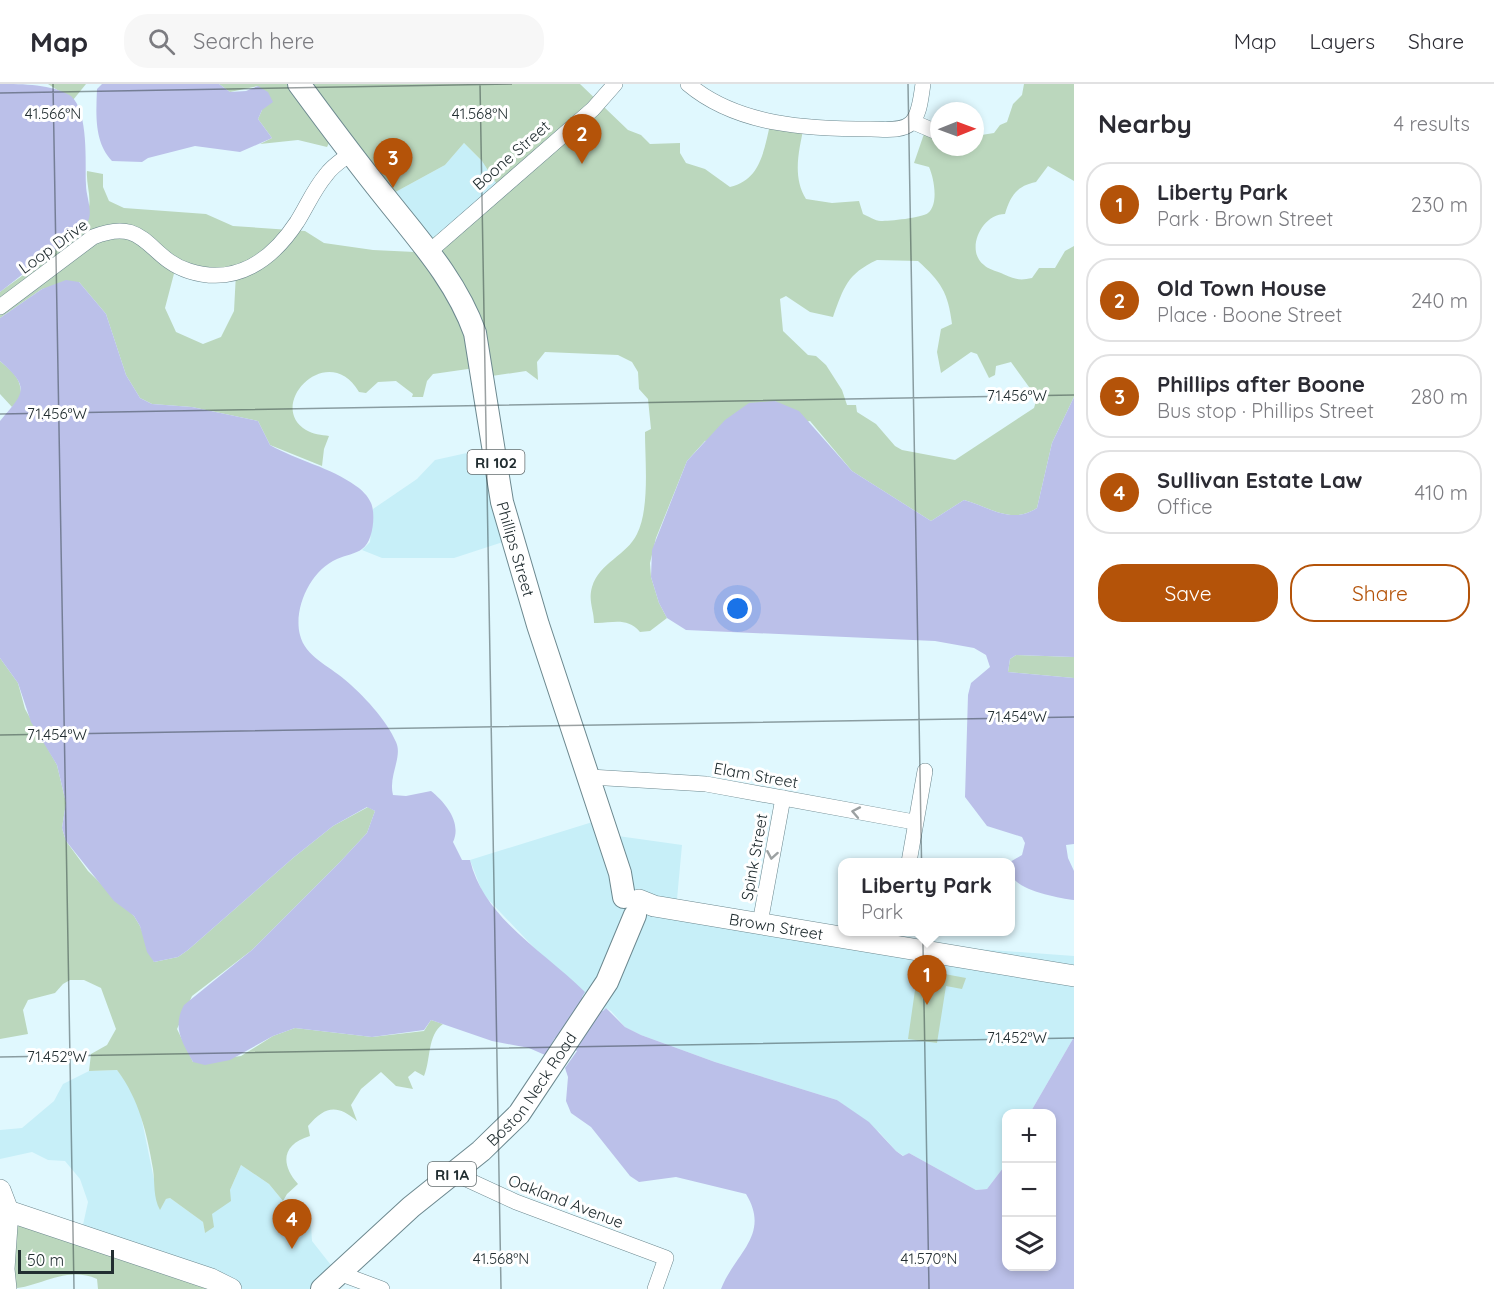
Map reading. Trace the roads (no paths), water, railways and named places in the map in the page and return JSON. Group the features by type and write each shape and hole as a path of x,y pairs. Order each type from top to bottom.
{"main road":[{"name":"Phillips Street","path":"299,84 350,154 443,269 465,307 475,333 502,502 541,633 633,906"},
{"name":"Brown Street","path":"633,906 838,932"},
{"name":"Boston Neck Road","path":"322,1289 411,1207 519,1114 607,982 633,906"},
{"name":"Brown Street","path":"878,936 1074,976"},
{"path":"0,1190 8,1211 3,1269 6,1289"},
{"path":"8,1211 211,1279 231,1289"}],"street":[{"name":"Boone Street","path":"429,252 593,109 615,84"},
{"path":"688,84 698,93 758,119 822,129 896,129 913,122 930,129"},
{"path":"913,122 923,84"},
{"name":"Loop Drive","path":"0,307 93,237 110,230 137,234 174,266 196,273 228,274 248,270 279,246 328,172 350,154"},
{"path":"910,858 914,822 925,771"},
{"name":"Elam Street","path":"590,777 706,784 914,822"},
{"name":"Spink Street","path":"760,923 783,798"},
{"name":"Oakland Avenue","path":"453,1173 516,1203 666,1258 655,1289"},
{"path":"339,1273 382,1289"}],"place":[{"name":"Old Town House","path":"582,164"},
{"name":"Phillips after Boone","path":"393,188"},
{"name":"Liberty Park","path":"927,1005"},
{"name":"Sullivan Estate Law","path":"292,1249"}]}
